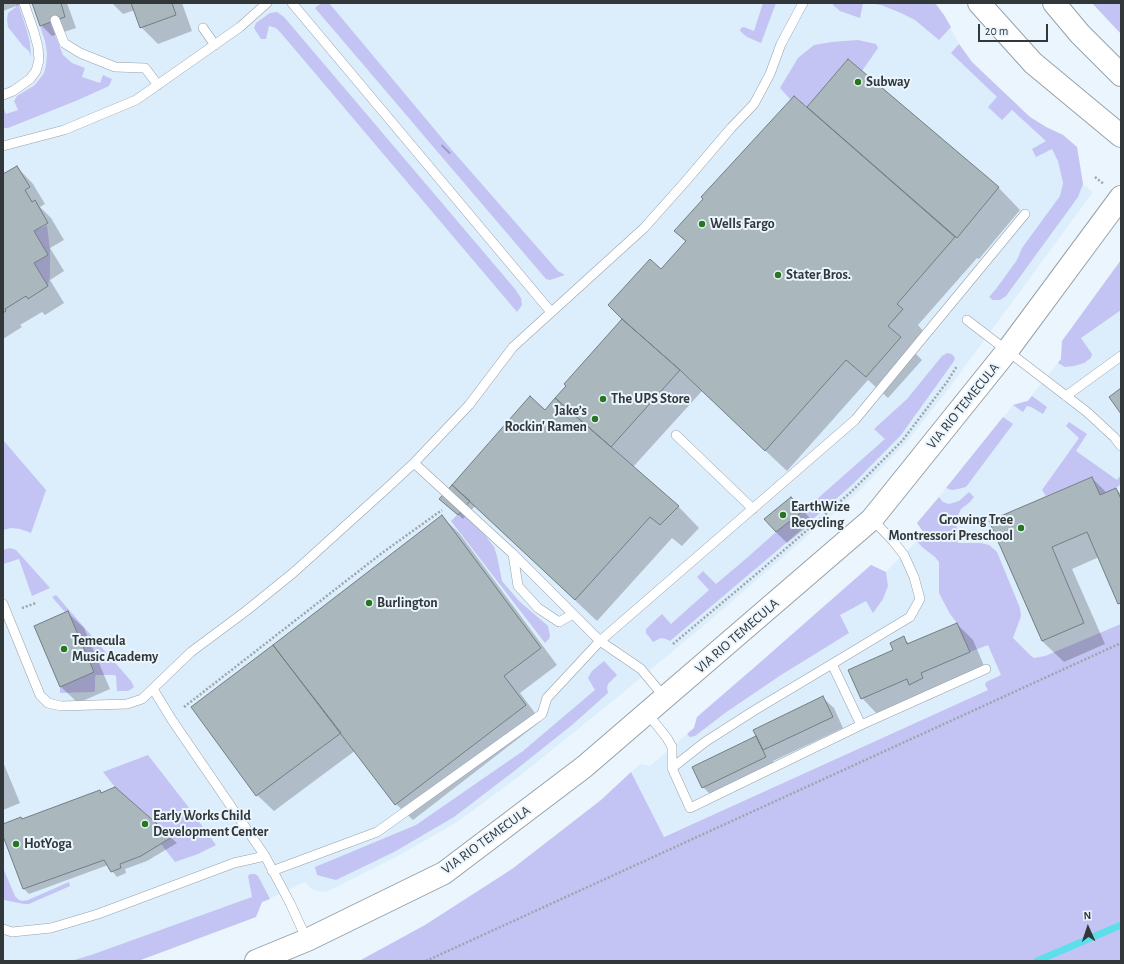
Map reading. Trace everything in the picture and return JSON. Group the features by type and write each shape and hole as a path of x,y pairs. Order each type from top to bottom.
{"street":[{"path":"979,3 1033,63 1121,136"},
{"path":"1054,3 1080,34 1121,75"},
{"name":"VIA RIO TEMECULA","path":"256,961 307,940 444,873 584,767 872,519 1007,351 1121,197"}],"lane":[{"path":"3,95 13,91 30,79 36,71 39,60 38,47 24,3"},
{"path":"3,146 64,130 136,100 240,27 267,3"},
{"path":"292,3 551,312"},
{"path":"3,604 40,696 48,703 61,706 127,704 142,700 191,652 294,573 414,463 469,405 513,347 644,228 686,182 731,128 754,104 770,74 781,44 803,3"},
{"path":"55,20 64,43 80,53 115,66 145,68 158,85"},
{"path":"203,28 214,45"},
{"path":"272,871 377,832 542,714 547,698 600,641 855,420 1025,214"},
{"path":"967,320 1087,412 1121,446"},
{"path":"1066,396 1121,356"},
{"path":"676,435 752,509"},
{"path":"414,463 513,554 600,641 641,669 665,698"},
{"path":"672,768 705,742 755,710 910,617 920,599 914,577 904,555 872,519"},
{"path":"513,554 518,586 538,608 559,622 573,614"},
{"path":"832,664 861,725"},
{"path":"647,713 667,738 672,747 672,768 690,808 861,725 986,669"},
{"path":"153,689 172,720 265,856 290,903 307,940"},
{"path":"3,930 12,932 51,928 98,914 234,863 265,856"}],"path":[{"path":"673,644 851,492 902,441 947,382 957,366"},
{"path":"172,720 186,704 382,553 446,507"},
{"path":"426,961 1121,643"}],"shaded area":[{"path":"3,3 935,3 944,15 959,44 972,62 1030,117 1063,135 1077,147 1083,184 1093,192 949,388 906,443 857,493 721,611 614,700 517,778 457,822 398,856 325,892 310,888 305,882 262,902 256,917 138,961 3,961"},
{"path":"17,3 27,31 31,57 29,51 23,46 8,27 8,13 16,7"},
{"path":"321,3 329,3 451,149 558,271 565,275 550,280 546,279 315,8"},
{"path":"763,3 776,3 761,43 747,37 740,31 741,28 744,27 754,31"},
{"path":"833,3 863,3 860,18 840,11 833,5"},
{"path":"869,3 935,3 951,27 939,40 915,20 881,5"},
{"path":"1092,3 1121,3 1121,34"},
{"path":"277,12 284,17 515,289 521,298 522,305 517,312 281,33 276,28 269,26 266,39 261,39 254,28 256,23 270,13"},
{"path":"50,22 63,55 72,63 85,68 82,77 100,83 103,75 112,79 109,86 8,128 3,128 3,107 6,114 18,110 14,101 17,96 35,85 44,73 47,53 40,26"},
{"path":"858,40 876,44 878,48 862,71 848,59 807,107 794,96 790,99 780,88 798,58 814,45"},
{"path":"959,44 972,62 1030,117 1063,135 1077,147 1083,184 1078,197 1006,296 1000,300 993,300 989,297 1017,260 1022,248 1060,196 1063,183 1058,161 1052,149 1036,157 1032,149 1046,141 1012,110 1002,120 988,107 997,97 951,53"},
{"path":"47,225 50,250 50,276 48,286 34,263 48,255 34,231"},
{"path":"1121,260 1121,630 663,837 631,772 641,764 650,766 694,728 697,717 871,565 886,572 917,541 924,533 917,523 1013,405 1028,400 1061,359 1062,341"},
{"path":"1121,260 1121,310 1081,338 1092,354 1091,358 1084,363 1065,367 1058,363 1061,359 1062,341"},
{"path":"947,353 952,354 955,358 954,361 901,435 853,484 670,641 661,638 653,642 646,633 646,630 662,614 671,624 709,590 697,577 703,571 716,584 776,532 816,500 885,439 874,429 907,399 942,356"},
{"path":"1032,396 1047,407 1043,414 1027,406 1023,412 1013,405 1028,401"},
{"path":"1003,417 1013,424 966,487 952,490 946,488"},
{"path":"1069,422 1087,434 1076,451 1117,480 1121,475 1121,484 1116,488 1100,495 1092,477 1046,496 1042,490 1079,438 1066,426"},
{"path":"3,440 46,490 31,533 20,529 11,528 3,530"},
{"path":"969,492 974,497 961,509 956,520 958,543 981,543 989,545 997,552 1020,608 1021,616 1013,638 1031,656 1034,658 1045,656 1121,624 1121,961 359,961 425,925 512,869 601,800 631,772 664,837 988,690 985,685 986,682 1001,675 988,645 970,652 957,623 950,614 939,593 939,562 917,541 924,533 917,523 939,497 943,502 949,504 959,501"},
{"path":"461,511 485,535 494,547 502,581 519,601 548,626 550,636 545,643 451,521"},
{"path":"10,548 16,550 50,588 32,596 19,559 3,564 3,550"},
{"path":"871,565 886,572 888,586 883,599 873,613 866,601 840,615 849,633 781,675 725,713 695,736 690,737 687,734 694,728 697,717"},
{"path":"56,595 131,681 134,687 127,691 117,691 116,676 96,675 95,691 93,692 60,693 60,687 94,672 68,611 65,612 52,597"},
{"path":"604,661 617,675 608,684 608,693 572,725 454,817 394,852 336,880 317,875 315,867 416,825 523,751 595,690 588,678 592,671"},
{"path":"148,755 216,845 198,854 175,862 161,844 172,837 115,787 103,772"},
{"path":"3,868 15,896 19,900 28,900 69,882 70,886 29,904 3,900"},
{"path":"250,874 255,874 258,876 270,899 262,902 256,917 138,961 71,961 252,897 248,876"}],"building":[{"path":"32,3 61,3 65,17 40,26"},
{"path":"131,3 172,3 176,15 140,28"},
{"path":"848,59 999,187 957,238 807,107"},
{"name":"Stater Bros.","path":"794,96 955,237 897,304 903,309 888,326 901,337 866,377 846,360 765,451 680,370 608,305 650,259 661,269 686,241 674,231 703,199 701,197"},
{"path":"17,166 30,187 25,190 32,202 35,200 48,223 34,231 48,255 34,263 48,286 28,299 26,296 5,309 6,311 3,313 3,174"},
{"path":"622,319 680,370 611,447 555,398 566,386 564,384"},
{"path":"1121,388 1121,414 1109,397"},
{"path":"530,396 545,410 555,398 679,506 660,525 650,517 575,600 452,485"},
{"path":"1092,477 1100,495 1116,488 1121,499 1121,603 1118,604 1087,532 1052,547 1084,623 1042,641 989,521"},
{"path":"452,485 470,501 458,515 439,499"},
{"name":"EarthWize Recycling","path":"791,497 803,511 776,532 764,519"},
{"path":"442,515 541,648 504,676 526,705 395,805 273,645"},
{"name":"Temecula Music Academy","path":"68,611 94,672 60,687 34,626"},
{"path":"957,623 970,652 921,673 923,678 909,685 907,679 861,699 848,670 893,650 890,643 904,636 907,644"},
{"path":"273,645 341,733 256,796 191,707"},
{"path":"823,696 833,717 763,750 753,730"},
{"path":"756,736 766,757 702,788 692,767"},
{"path":"115,787 172,837 141,856 120,864 121,868 111,872 104,860 23,889 3,836 3,824 21,817 22,819 100,790 101,793"}],"waterway":[{"path":"1037,961 1121,925"}],"place":[{"name":"Subway","path":"858,82"},
{"name":"Wells Fargo","path":"702,224"},
{"name":"Stater Bros.","path":"778,275"},
{"name":"The UPS Store","path":"603,399"},
{"name":"Jake’s Rockin' Ramen","path":"595,419"},
{"name":"EarthWize Recycling","path":"783,515"},
{"name":"Growing Tree Montressori Preschool","path":"1021,528"},
{"name":"Burlington","path":"369,603"},
{"name":"Temecula Music Academy","path":"64,649"},
{"name":"Early Works Child Development Center","path":"145,824"},
{"name":"HotYoga","path":"16,844"}]}
